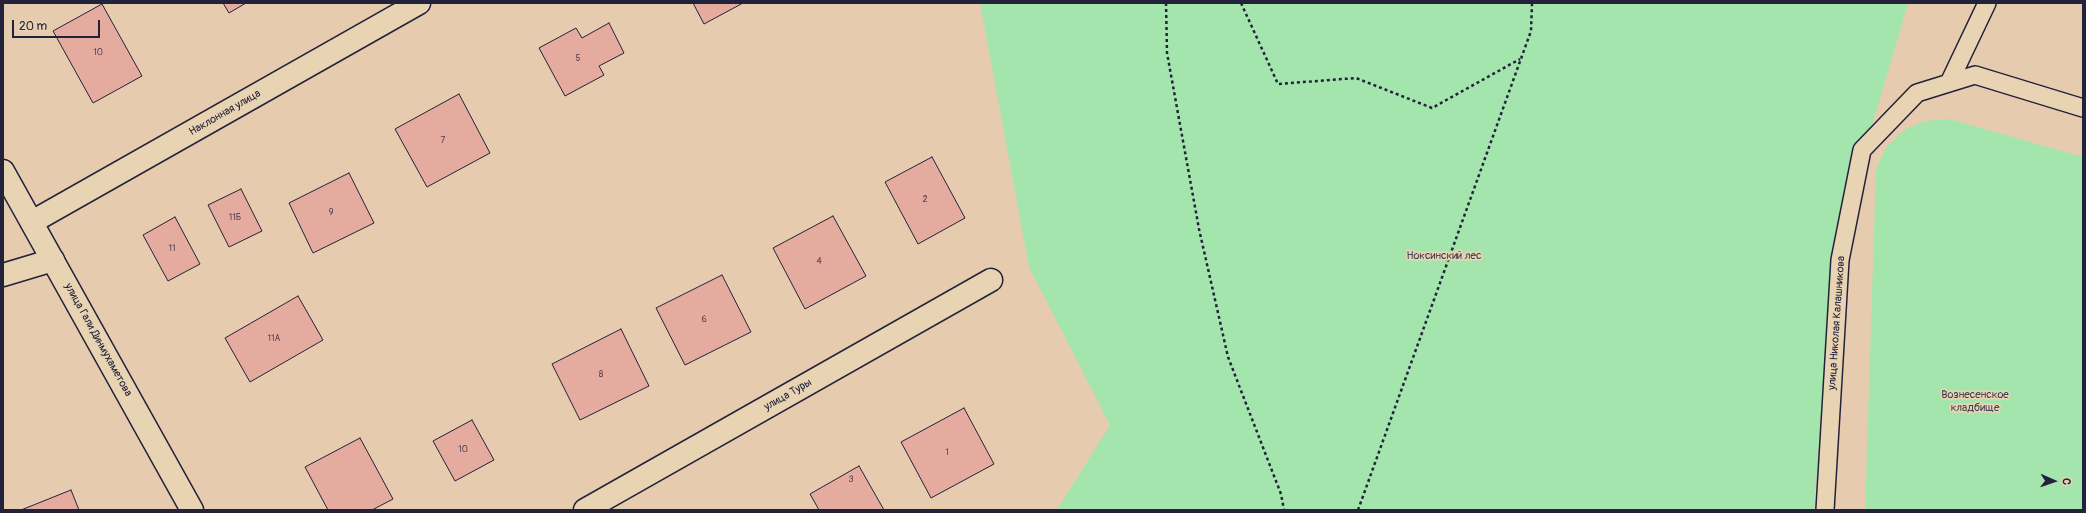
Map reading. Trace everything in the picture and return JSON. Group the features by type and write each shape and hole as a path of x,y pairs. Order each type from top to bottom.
{"street":[{"name":"Наклонная улица","path":"32,222 419,3"},
{"name":"улица Гали Динмухаметова","path":"3,171 192,510"},
{"path":"3,275 53,260"},
{"name":"улица Туры","path":"585,510 991,280"}],"lane":[{"path":"1949,83 1987,3"},
{"name":"улица Николая Калашникова","path":"1825,510 1840,260 1862,150 1917,93 1975,75 2083,108"}],"path":[{"path":"1166,3 1167,53 1199,229 1228,357 1281,494 1284,510"},
{"path":"1241,3 1241,7 1278,84 1356,78 1432,108 1521,59"},
{"path":"1358,510 1531,31 1532,3"}],"green space":[{"name":"Ноксинский лес","path":"980,3 1908,3 1833,259 1814,510 1057,510 1110,425 1029,267"},
{"name":"Вознесенское кладбище","path":"1949,119 2083,157 2083,510 1865,510 1876,169 1887,146 1906,129 1925,121"}],"building":[{"path":"223,3 246,3 229,13"},
{"path":"693,3 743,3 704,24"},
{"path":"102,4 142,76 93,103 53,31"},
{"path":"609,23 624,53 599,66 604,75 565,96 539,48 576,28 582,38"},
{"path":"459,94 490,153 427,187 395,129"},
{"path":"932,157 965,218 918,244 885,182"},
{"path":"349,173 374,223 313,253 289,203"},
{"path":"241,189 262,231 229,247 208,205"},
{"path":"833,216 866,276 805,309 773,248"},
{"path":"175,217 200,264 168,281 143,235"},
{"path":"722,275 751,332 685,365 656,308"},
{"path":"298,296 323,340 250,382 225,338"},
{"path":"621,329 649,386 580,420 552,364"},
{"path":"964,408 994,464 931,498 901,442"},
{"path":"472,420 494,460 455,481 433,441"},
{"path":"360,438 393,499 372,510 328,510 305,467"},
{"path":"859,466 884,510 819,510 810,494"},
{"path":"71,490 79,510 21,510"}]}
